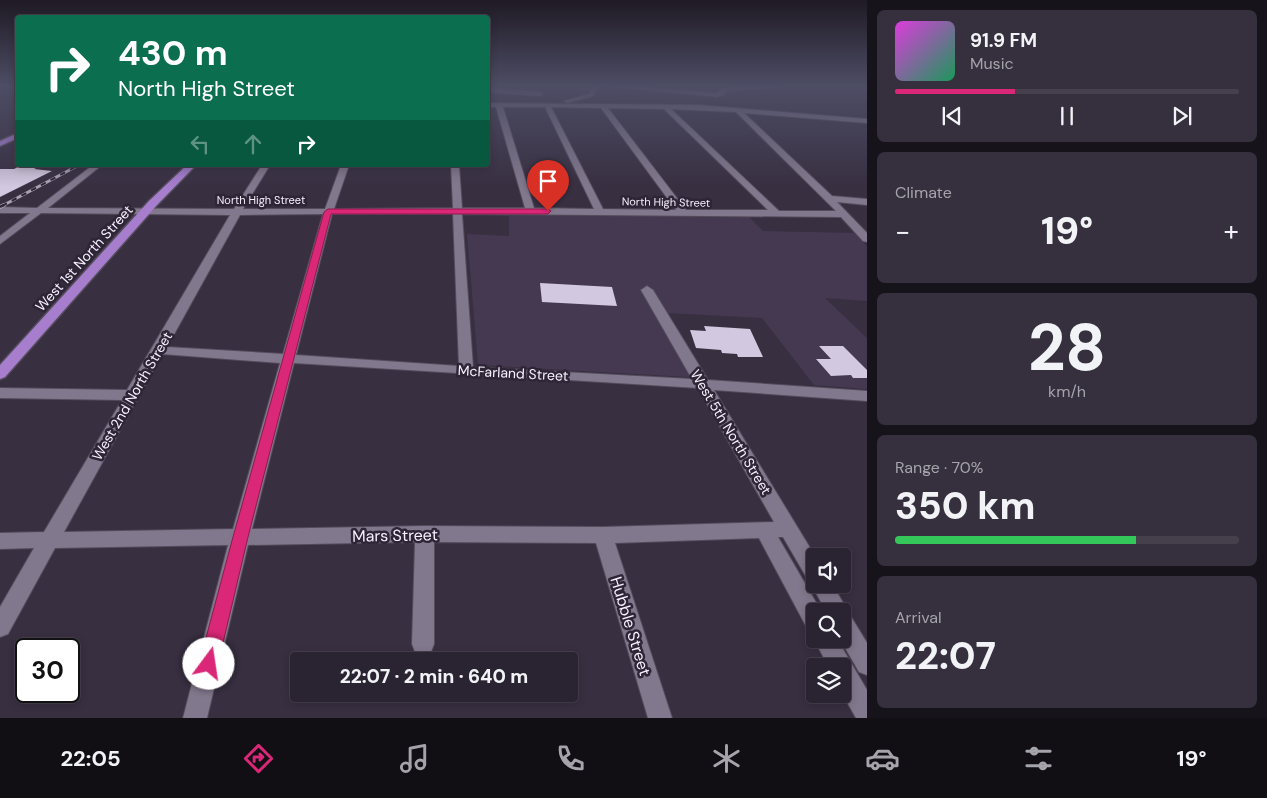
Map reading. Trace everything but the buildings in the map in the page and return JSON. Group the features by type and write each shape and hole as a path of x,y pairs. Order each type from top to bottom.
{"main road":[{"path":"0,144 15,136"},
{"name":"West 1st North Street","path":"0,374 145,212 190,167"}],"street":[{"path":"503,120 530,211"},
{"path":"554,120 600,212"},
{"path":"613,120 684,214"},
{"path":"679,120 776,214"},
{"path":"748,120 829,198 867,239"},
{"path":"849,120 867,121"},
{"path":"855,120 867,128"},
{"path":"0,241 95,167"},
{"name":"West 2nd North Street","path":"0,627 237,211 265,167"},
{"path":"195,718 240,537 328,212 344,167"},
{"path":"455,167 466,371"},
{"path":"829,198 867,202"},
{"name":"North High Street","path":"0,210 145,212 530,211 684,214 844,214"},
{"name":"West 5th North Street","path":"647,290 806,558"},
{"name":"McFarland Street","path":"158,350 867,396"},
{"path":"0,393 133,395"},
{"name":"Mars Street","path":"0,541 49,542 426,534 603,535 789,529"},
{"path":"764,530 806,605"},
{"path":"423,644 426,534"},
{"name":"Hubble Street","path":"603,535 660,718"},
{"path":"851,637 867,664"},
{"path":"851,684 867,713"}],"shaded area":[{"path":"509,215 748,216 763,231 854,233 867,246 867,301 825,298 867,338 867,389 814,385 762,318 666,313 705,378 478,365 467,234 509,236"}],"railway":[{"path":"2,206 75,167"}],"route":[{"path":"209,664 240,537 328,212 548,211"}]}
